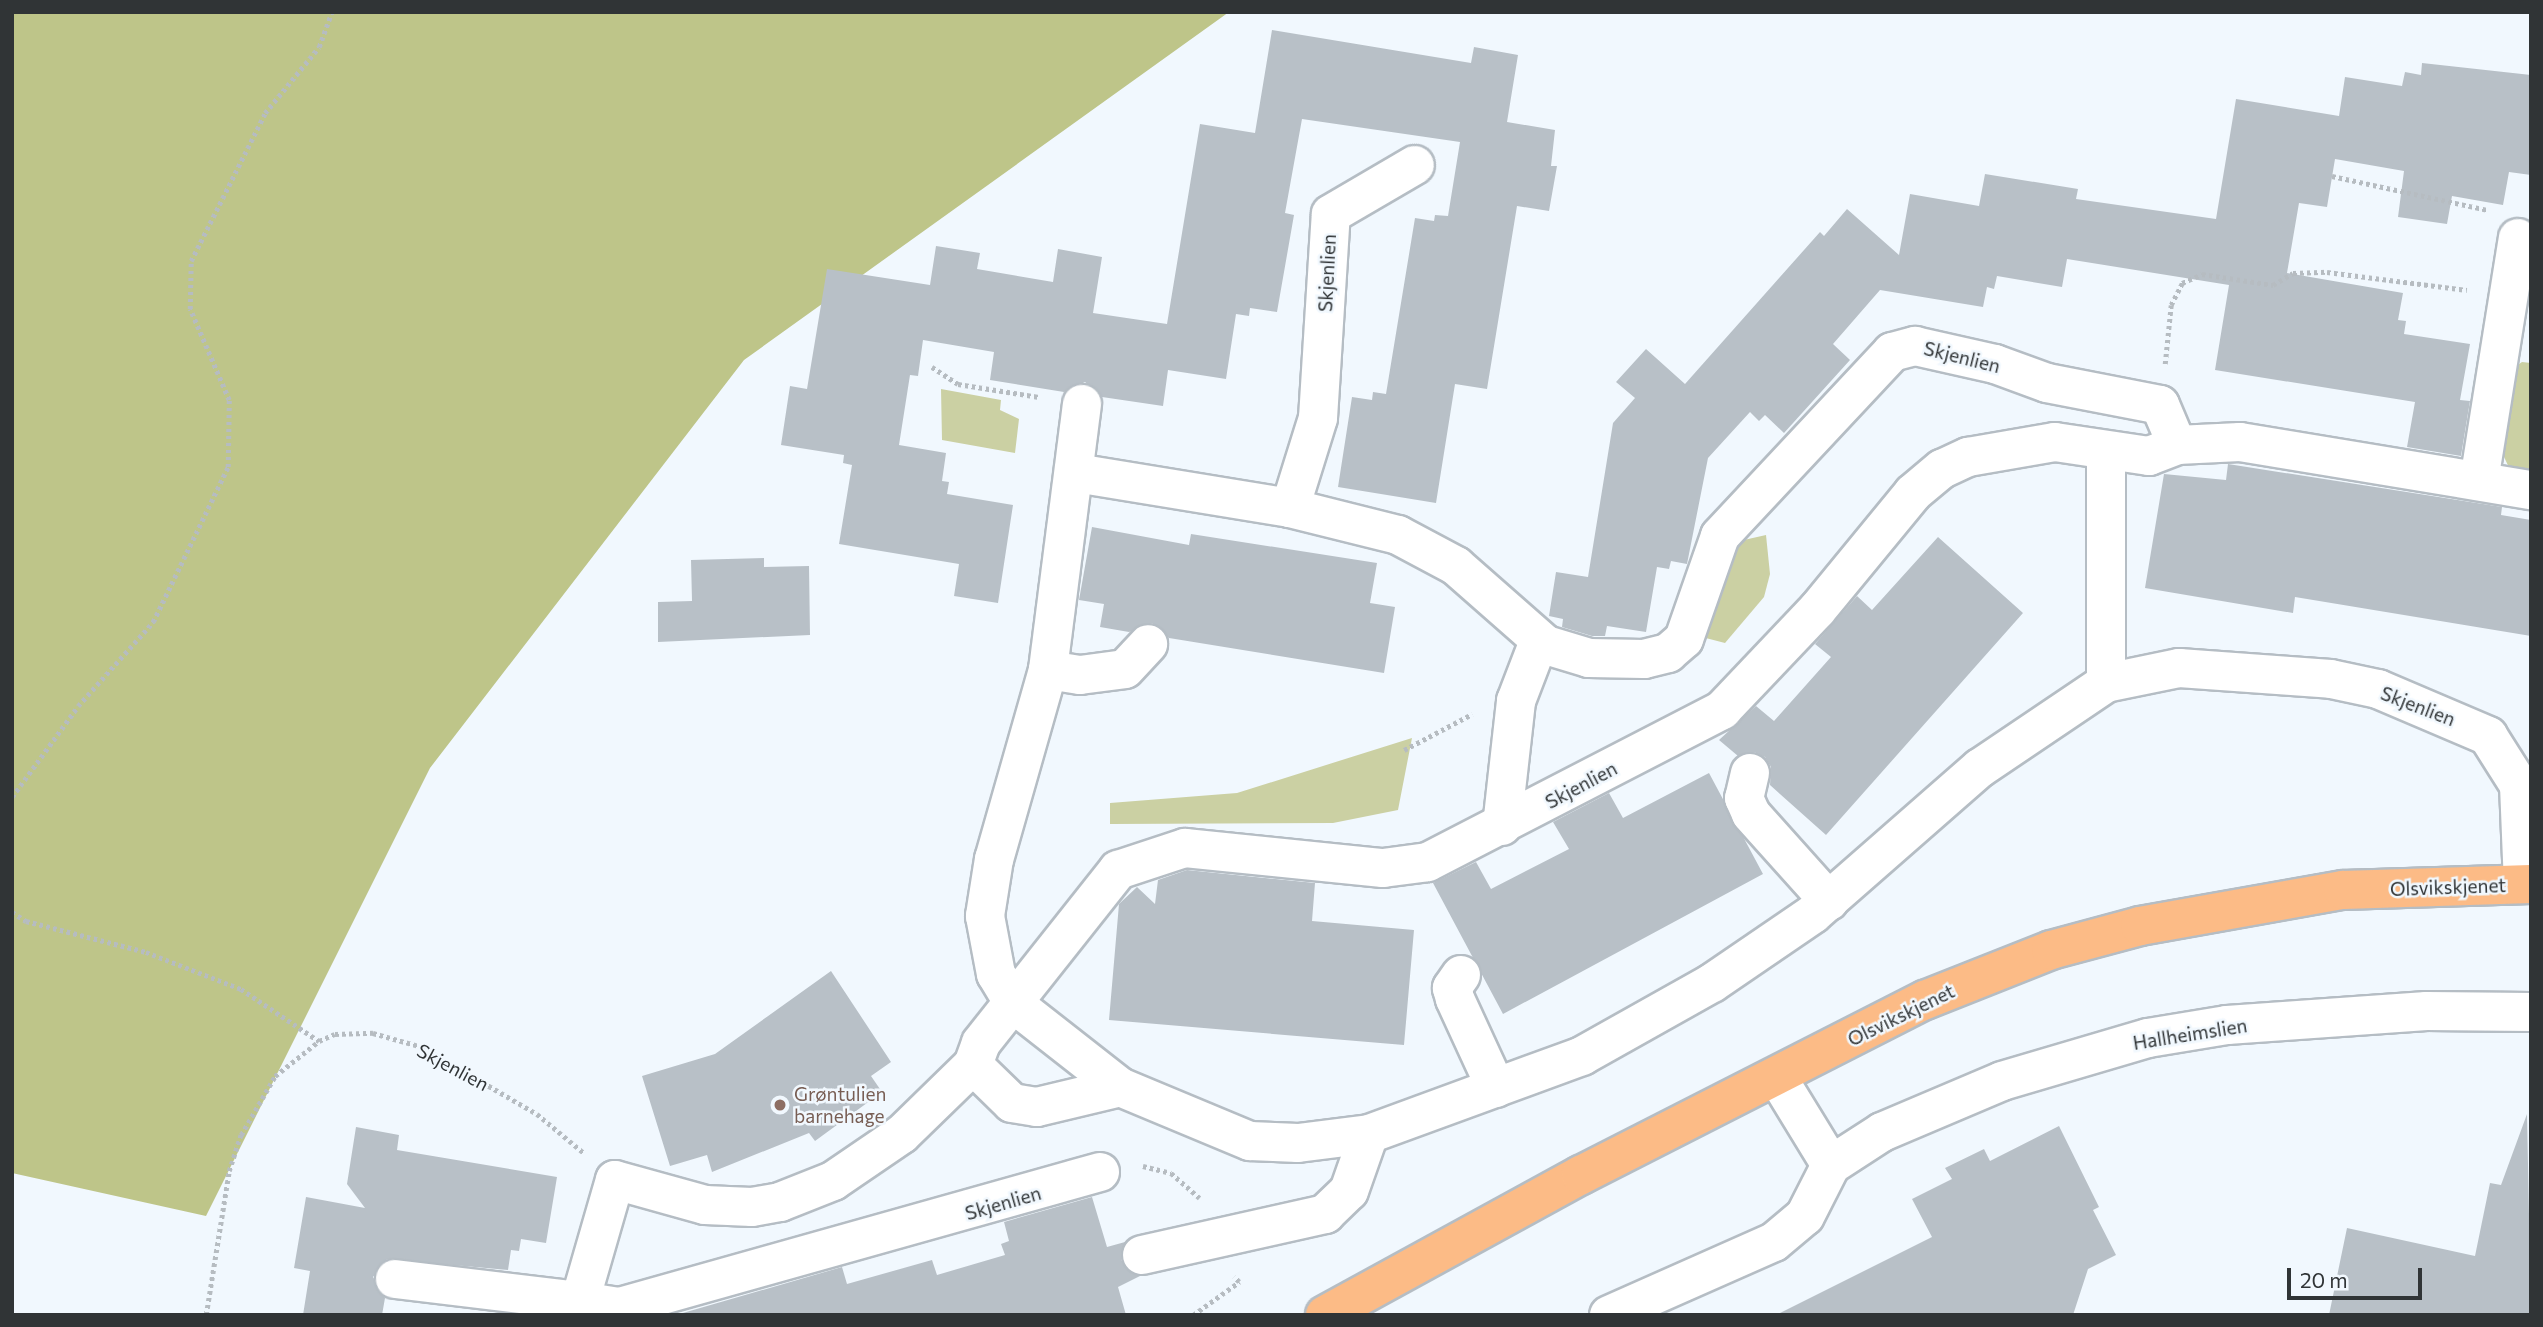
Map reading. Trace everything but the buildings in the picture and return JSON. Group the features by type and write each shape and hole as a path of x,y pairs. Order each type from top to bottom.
{"main road":[{"name":"Olsvikskjenet","path":"1325,1315 1581,1175 1924,1000 2051,950 2140,926 2343,890 2527,884"}],"street":[{"name":"Skjenlien","path":"1290,509 1318,418 1331,214 1415,165"},
{"path":"2479,481 2506,298 2518,238"},
{"name":"Skjenlien","path":"1076,473 1290,509 1398,535 1430,549 1539,641 1589,658 1668,653 1684,639 1720,536 1892,352 1915,346 1995,364 2047,383 2160,405"},
{"name":"Skjenlien","path":"1082,404 1076,473 1048,670 994,859 985,916 996,974 1014,1004 1120,1087 1250,1141 1298,1143 1369,1134 1582,1056 1701,990 1829,901 1980,768 2106,683 2179,668 2244,670 2331,679 2435,709 2488,736 2508,761 2519,785 2527,884"},
{"path":"2160,405 2177,445"},
{"name":"Skjenlien","path":"615,1180 705,1205 780,1202 833,1181 902,1134 973,1065 981,1043 1014,1004 1096,891 1137,859 1185,848 1383,868 1428,862 1722,710 1817,610 1913,493 1942,469 1978,453 2055,442 2106,453 2149,456 2177,445 2240,442 2531,489"},
{"path":"2106,453 2106,683"},
{"path":"1502,826 1517,701 1539,641"},
{"path":"1048,670 1080,675 1125,669 1148,644"},
{"path":"1750,774 1744,798 1751,814 1829,901"},
{"path":"1461,975 1452,988 1455,999 1496,1087"},
{"name":"Hallheimslien","path":"1831,1165 1882,1132 2002,1082 2148,1038 2227,1025 2427,1011 2531,1012"},
{"path":"973,1065 1012,1103 1024,1105 1120,1087"},
{"path":"1609,1315 1774,1242 1805,1216 1831,1165 1777,1077"},
{"path":"1142,1255 1325,1214 1349,1191 1369,1134"},
{"name":"Skjenlien","path":"396,1279 620,1307 1100,1172"},
{"path":"580,1301 615,1180"}],"path":[{"path":"12,797 78,706 153,622 228,467 229,400 190,309 191,261 265,113 319,47 331,12"},
{"path":"2332,176 2488,209 2510,222 2518,238"},
{"path":"2160,405 2171,305 2182,283 2202,274 2273,285 2293,273 2388,276 2506,298"},
{"path":"932,367 958,384 1082,404"},
{"path":"1404,750 1486,708 1517,701"},
{"path":"12,912 26,921 146,952 241,989 318,1041"},
{"name":"Skjenlien","path":"206,1315 229,1171 241,1135 275,1076 318,1041 335,1034 373,1033 422,1047 537,1114 615,1180"},
{"path":"1100,1172 1134,1164 1171,1173 1191,1186 1210,1211 1211,1240"}],"green space":[{"path":"12,12 1229,12 744,360 430,768 206,1216 12,1173"},
{"path":"2522,362 2531,363 2531,478 2512,474 2497,442 2509,371"},
{"path":"941,389 1001,400 1000,410 1019,419 1015,453 942,440"},
{"path":"1766,535 1770,574 1764,597 1725,643 1698,636 1735,542"},
{"path":"1412,738 1398,810 1333,823 1110,824 1110,803 1237,793"}],"place":[{"name":"Grøntulien barnehage","path":"780,1105"}]}
